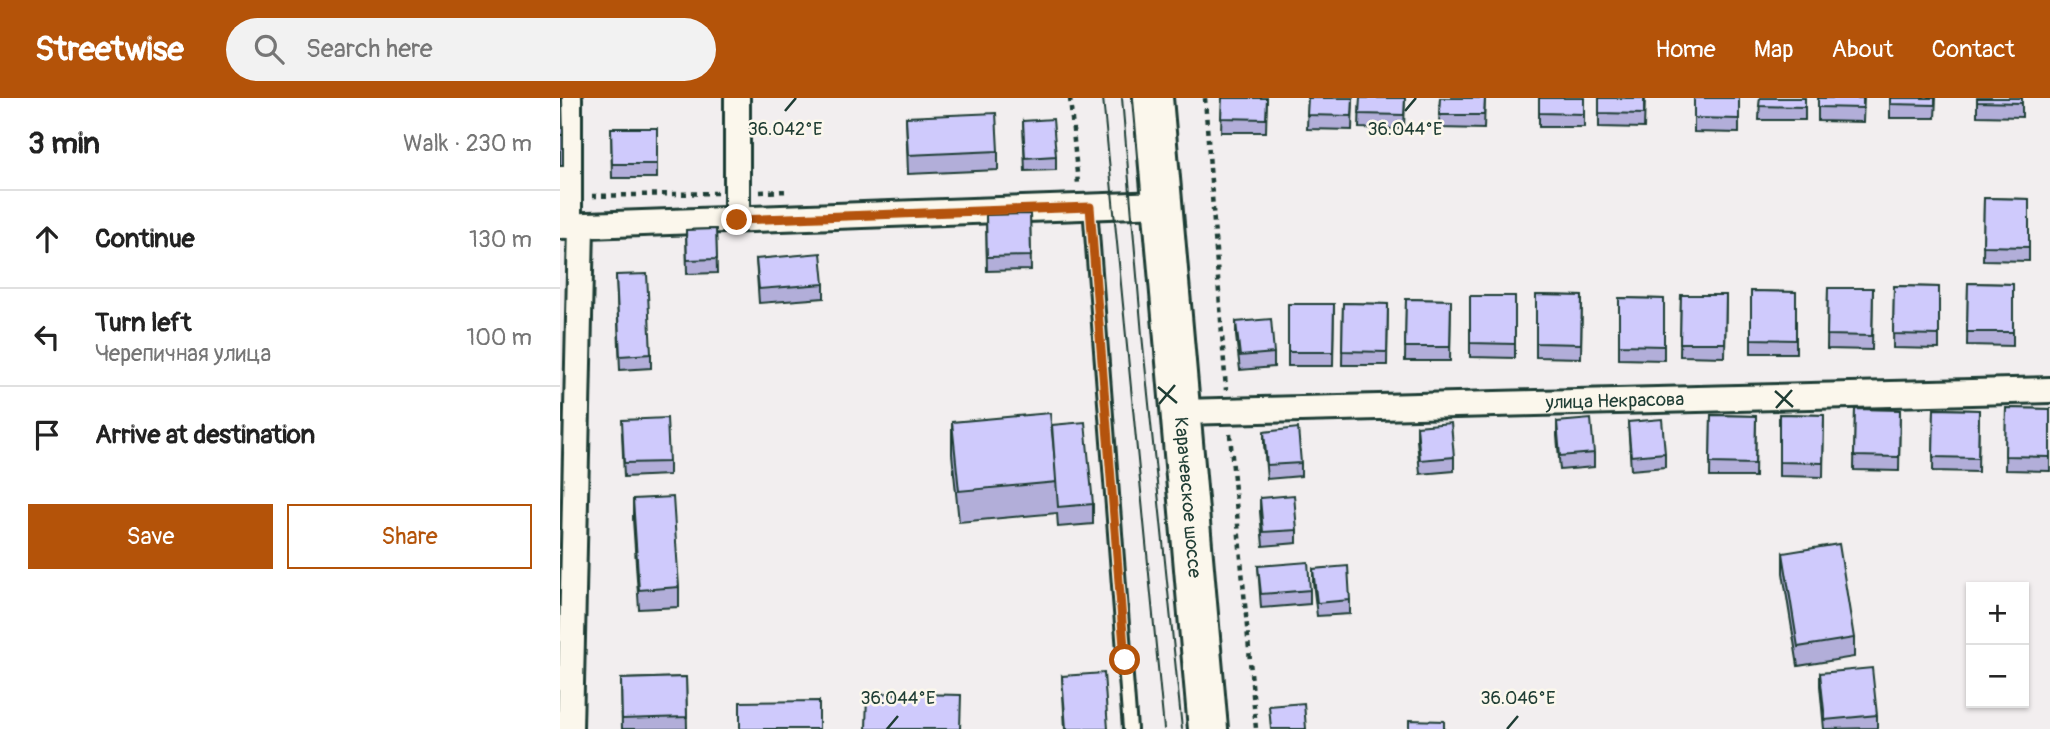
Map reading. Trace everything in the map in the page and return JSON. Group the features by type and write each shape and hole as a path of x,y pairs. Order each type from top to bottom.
{"highway":[{"name":"Карачевское шоссе","path":"1153,98 1208,729"}],"street":[{"path":"569,98 570,729"},
{"path":"737,98 737,220"},
{"path":"570,226 1162,204"},
{"name":"улица Некрасова","path":"1181,412 2050,390"}],"lane":[{"path":"1085,207 1130,729"}],"path":[{"path":"1070,98 1085,207"}],"building":[{"path":"562,98 563,135 560,135"},
{"path":"1222,98 1267,98 1266,119 1221,118"},
{"path":"1308,98 1353,98 1352,116 1307,115"},
{"path":"1360,98 1405,98 1404,115 1359,114"},
{"path":"1440,98 1485,98 1484,115 1439,115"},
{"path":"1539,98 1584,98 1584,114 1539,113"},
{"path":"1599,98 1644,98 1644,114 1599,113"},
{"path":"1694,98 1739,98 1739,119 1694,118"},
{"path":"1760,98 1805,98 1805,107 1759,106"},
{"path":"1818,98 1863,98 1863,108 1818,107"},
{"path":"1890,98 1935,98 1935,105 1890,104"},
{"path":"1977,98 2022,98 2022,103 1977,102"},
{"path":"996,113 998,151 908,155 906,117"},
{"path":"1053,119 1056,156 1025,158 1023,121"},
{"path":"611,128 657,128 657,164 612,164"},
{"path":"1984,198 2029,199 2029,247 1983,246"},
{"path":"1030,214 1031,256 987,257 986,215"},
{"path":"716,229 717,259 687,260 686,230"},
{"path":"821,253 824,284 759,289 756,259"},
{"path":"647,274 651,354 620,356 616,275"},
{"path":"1968,283 2013,284 2013,332 1967,332"},
{"path":"1894,286 1939,287 1939,335 1893,334"},
{"path":"1828,288 1873,288 1872,336 1827,335"},
{"path":"1751,291 1796,292 1796,340 1751,339"},
{"path":"1536,295 1582,296 1581,344 1536,343"},
{"path":"1681,295 1726,295 1725,343 1680,343"},
{"path":"1470,296 1515,296 1515,344 1470,343"},
{"path":"1619,298 1664,299 1664,346 1619,345"},
{"path":"1406,299 1451,300 1450,347 1405,347"},
{"path":"1343,303 1388,304 1387,352 1342,351"},
{"path":"1288,304 1334,304 1333,352 1288,352"},
{"path":"1271,319 1274,353 1240,356 1236,322"},
{"path":"2006,408 2050,409 2050,457 2005,456"},
{"path":"1855,409 1900,410 1899,457 1854,456"},
{"path":"1934,409 1979,410 1978,458 1933,457"},
{"path":"1050,413 1057,482 959,491 952,422"},
{"path":"1779,414 1824,415 1823,463 1779,462"},
{"path":"1711,415 1756,416 1755,464 1710,463"},
{"path":"667,418 669,462 624,463 622,420"},
{"path":"1591,419 1594,453 1560,456 1557,422"},
{"path":"1662,419 1665,453 1631,456 1628,422"},
{"path":"1085,422 1093,504 1058,507 1052,425"},
{"path":"1451,423 1454,457 1420,460 1417,426"},
{"path":"1298,428 1301,463 1267,465 1264,432"},
{"path":"1294,495 1297,530 1263,532 1260,498"},
{"path":"673,497 679,587 639,590 633,499"},
{"path":"1839,544 1854,638 1798,647 1783,553"},
{"path":"1308,562 1310,590 1261,594 1258,566"},
{"path":"1348,566 1350,600 1317,603 1313,569"},
{"path":"1872,668 1877,715 1825,720 1820,673"},
{"path":"1104,673 1108,729 1066,729 1062,676"},
{"path":"686,677 687,717 622,719 621,679"},
{"path":"867,693 961,695 960,729 866,729"},
{"path":"819,701 819,729 740,729 740,702"},
{"path":"1304,703 1306,729 1271,729 1269,706"},
{"path":"1409,720 1444,721 1444,729 1409,729"}],"tram line":[{"path":"1103,98 1164,729"},
{"path":"1122,98 1142,335 1182,729"}],"route":[{"path":"737,220 1090,207 1125,660"}]}
